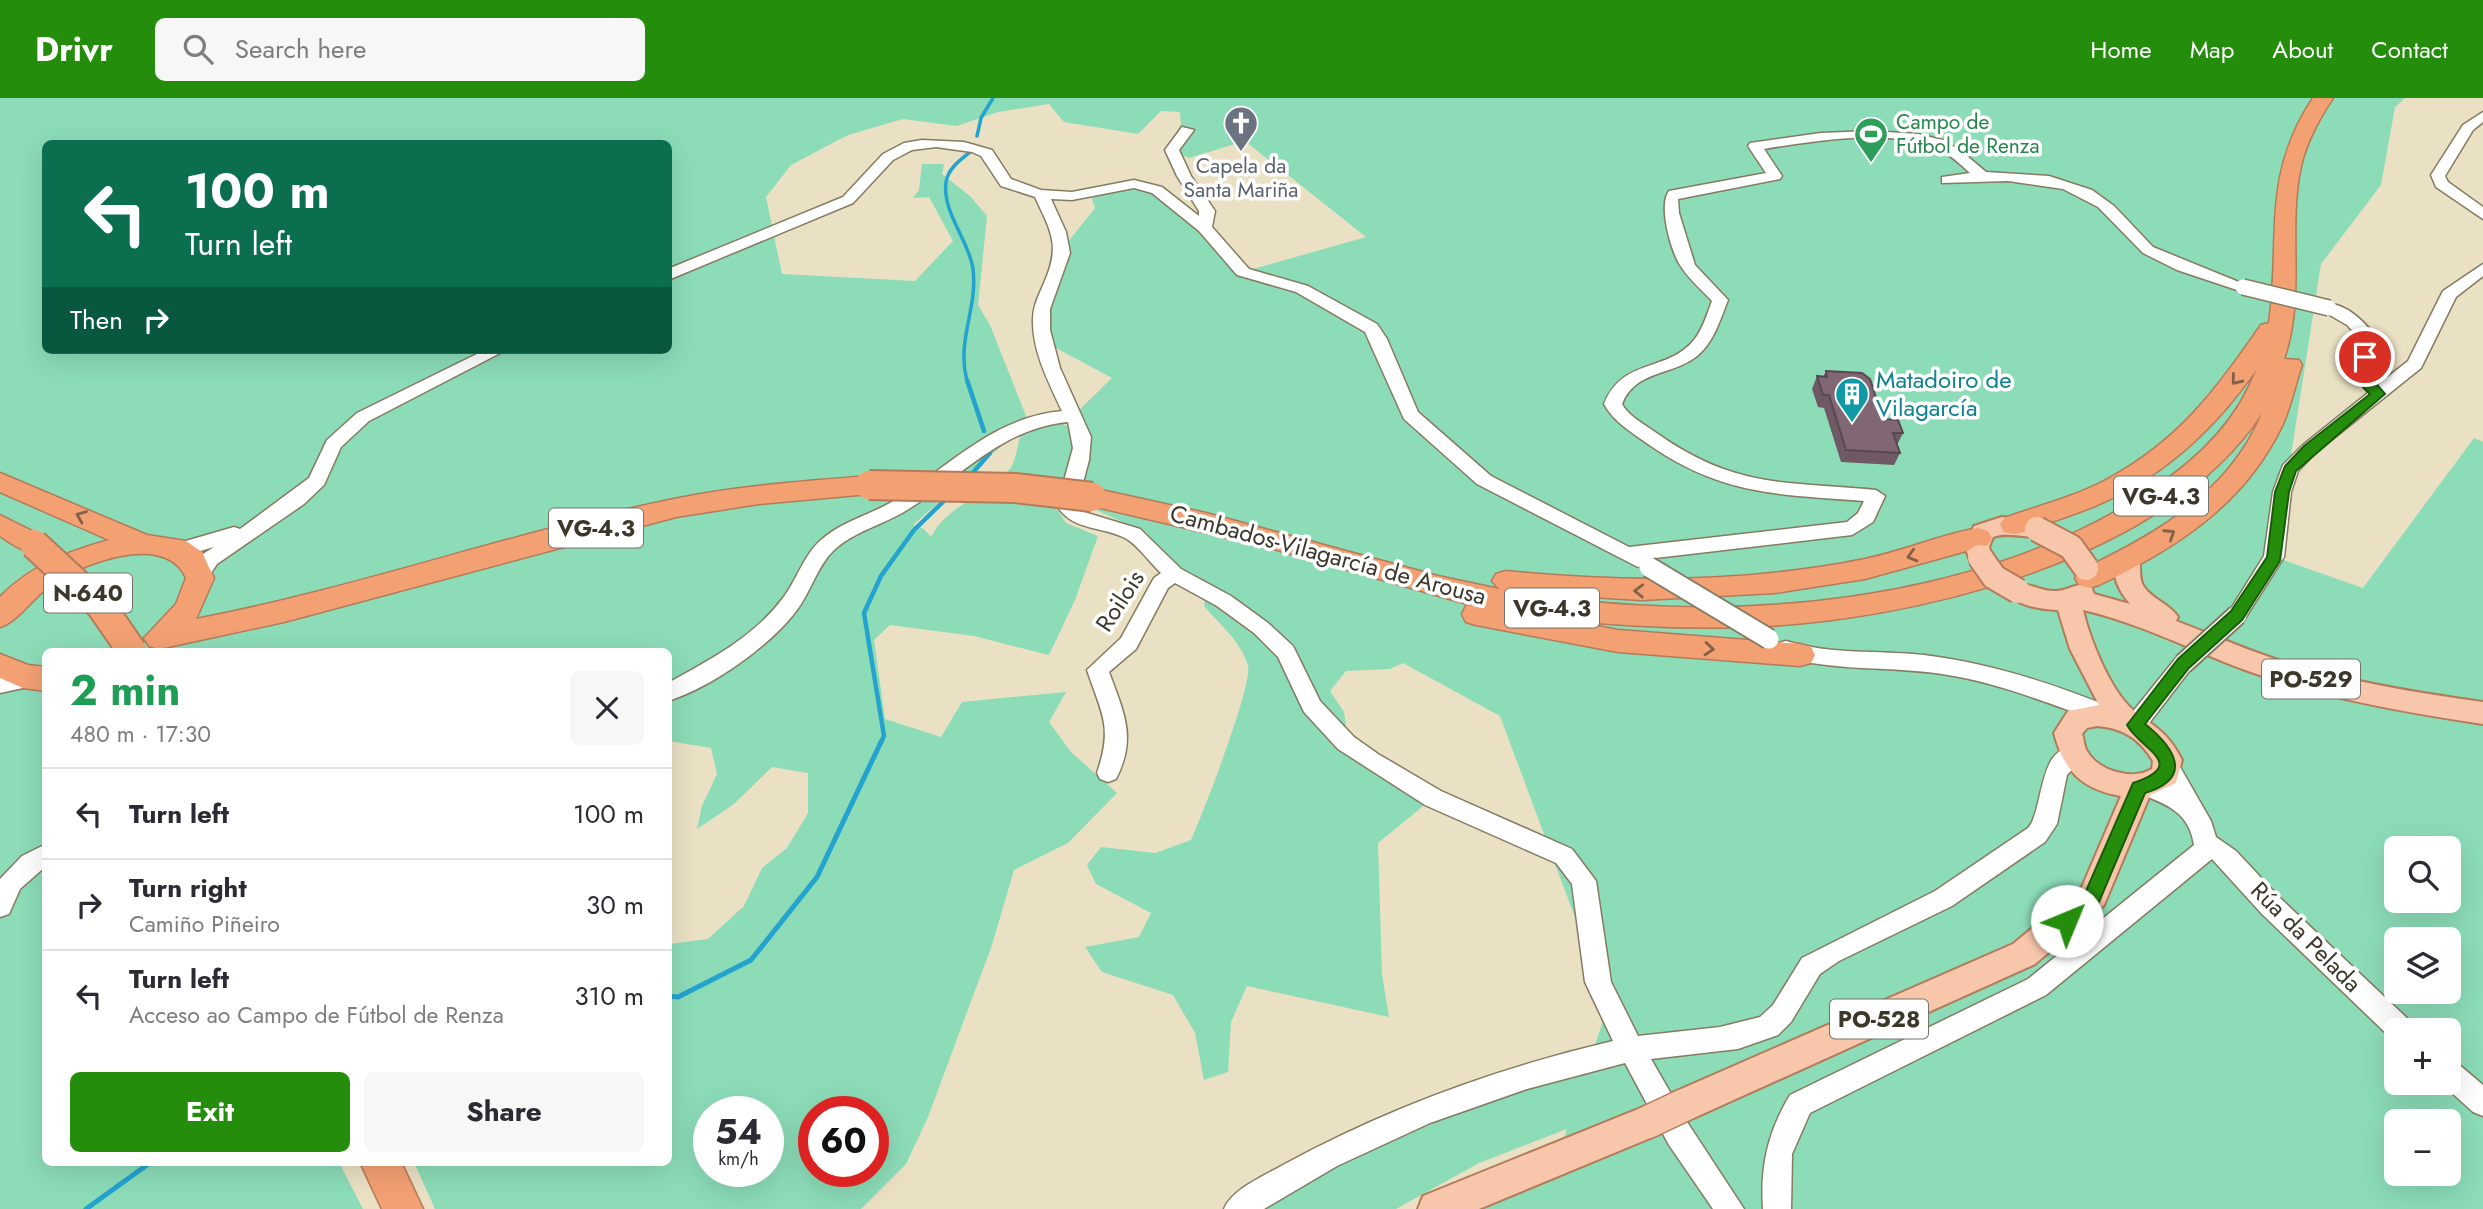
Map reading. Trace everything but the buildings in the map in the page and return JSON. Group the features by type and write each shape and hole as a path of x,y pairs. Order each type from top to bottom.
{"highway":[{"name":"Cambados-Vilagarcía de Arousa","path":"329,601 650,513 763,494 869,485 1015,488 1092,497 1170,513 1477,596 1559,609 1654,617 1787,615 1892,600 1981,579 2051,554 2140,510 2178,484 2225,441 2252,409 2270,366 2286,303 2289,179 2307,122 2323,98"},
{"path":"2025,527 2144,470 2203,421 2255,356 2286,303"},
{"path":"2081,585 2127,561 2193,519 2215,501 2256,452 2270,425 2290,362 2294,342 2286,303"},
{"path":"0,482 142,544 180,550 193,559 200,574 199,588 191,605 150,644"},
{"path":"1170,513 1234,522 1382,561 1459,575 1615,591 1673,592 1756,587 1979,548"},
{"path":"1170,513 1386,588 1481,615 1618,641 1801,655"},
{"name":"N-640","path":"0,524 34,544 74,577 122,632 130,648"},
{"path":"0,617 19,595 50,572 98,552 142,544"},
{"name":"VG-4.3","path":"191,605 202,610 231,612 329,601"},
{"name":"VG-4.3","path":"150,644 329,601"},
{"path":"0,665 12,673 39,678"},
{"path":"382,1166 403,1209"}],"main road":[{"path":"2075,632 2081,585 2071,547 2025,527 1991,528 1979,548 1994,577 2053,610 2075,632 2090,667 2111,701 2104,718 2068,733 2074,756 2098,777 2119,785 2143,787 2164,777 2168,766 2159,744 2104,718 2095,696 2090,667"},
{"path":"2127,561 2128,583 2136,595 2155,612 2183,627 2356,691"},
{"path":"2025,594 2081,585"},
{"name":"PO-529","path":"2081,585 2145,619 2263,665 2356,691 2423,705 2483,713"},
{"name":"PO-528","path":"2098,777 2112,812 2115,831 2113,851"},
{"name":"PO-528","path":"1436,1209 1648,1122 2024,954 2067,921 2093,896 2143,787"}],"street":[{"path":"2483,116 2467,126 2456,155 2438,176 2441,184 2483,214"},
{"path":"1187,130 1172,150 1184,176 1207,211 1204,228"},
{"path":"1628,554 1852,528 1866,517 1876,496 1766,488 1734,480 1686,461 1661,447 1618,413 1613,404 1616,391 1629,378 1678,359 1698,347 1720,300 1688,265 1671,213 1671,199 1685,190 1775,176 1755,146 1807,139 1891,137 1927,140 1948,148 1984,178"},
{"path":"672,273 848,200 864,189 873,172 887,157 905,148 956,142 975,147 987,153 995,174 1002,181 1041,194 1072,196 1134,184 1146,185 1157,190 1204,228 1243,272 1302,289 1371,328 1379,339 1410,415 1484,480 1628,554 1769,639 1801,655 1960,668 2050,692 2067,707 2104,718 2183,664 2236,615 2274,557 2282,492 2290,469 2309,449 2415,364 2449,294 2483,269"},
{"path":"1947,180 2032,179 2065,184 2103,204 2146,249 2189,270 2243,287 2329,308 2364,329 2371,342 2362,372 2367,385 2379,394"},
{"path":"1041,194 1062,244 1060,260 1047,291 1041,325 1053,374 1073,416 1081,426 1085,443 1071,483 1067,506 1077,517 1133,534 1174,574 1224,601 1261,628 1286,652 1312,706 1346,743 1394,777 1433,798 1564,856 1584,881 1598,982 1629,1049 1679,1135 1730,1209"},
{"path":"200,574 211,559 317,481 333,444 363,417 490,354"},
{"path":"672,692 734,655 767,631 791,603 828,545 901,505 1012,428 1051,415 1073,416"},
{"path":"180,550 219,540 277,513"},
{"name":"Roilois","path":"1108,773 1118,744 1115,723 1098,670 1129,643 1161,583 1174,574"},
{"path":"0,685 39,678"},
{"path":"1238,1209 1334,1152 1448,1104 1564,1066 1629,1049 1723,1038 1770,1025 1783,1011 1794,986 1811,966 1899,923 1983,874 2040,832 2049,813 2054,776 2066,759 2074,756"},
{"path":"1777,1209 1775,1155 1787,1124 1800,1104 2037,987 2199,857 2209,844 2168,766"},
{"path":"2143,787 2167,794 2194,813"},
{"name":"Rúa da Pelada","path":"2209,844 2228,858 2271,906 2388,1018"},
{"path":"0,906 3,894 16,873 42,857"},
{"path":"2461,1084 2483,1103"}],"green space":[{"path":"0,98 2405,98 2395,107 2381,185 2321,264 2275,557 2363,588 2474,438 2483,442 2483,1209 1484,1209 1552,1179 1567,1129 1479,1163 1396,1209 1238,1209 1448,1104 1589,1063 1608,1006 1500,716 1403,663 1390,669 1346,671 1330,691 1344,712 1347,733 1433,798 1378,843 1382,975 1389,1017 1247,986 1231,1022 1228,1072 1204,1080 1195,1033 1173,995 1102,972 1085,947 1139,937 1151,913 1096,884 1087,865 1101,847 1155,853 1191,840 1235,723 1248,666 1235,641 1204,606 1206,591 1167,563 1147,533 1087,506 1071,483 1085,443 1073,416 1112,378 1045,342 1047,291 1068,242 1095,208 1090,193 1134,184 1157,190 1243,272 1366,237 1245,141 1189,158 1168,148 1181,124 1180,112 1161,111 1138,134 1064,122 1049,104 998,112 957,126 903,119 848,135 791,165 766,197 782,274 915,281 953,241 929,197 913,198 919,190 922,164 944,164 942,174 970,196 987,216 978,305 990,325 1028,421 1052,419 1075,430 1078,443 1055,506 1066,523 1098,536 1075,600 1049,655 974,636 890,625 874,640 885,719 941,737 962,702 1066,692 1049,722 1071,752 1117,793 1068,843 1014,870 992,945 928,1117 906,1164 889,1181 889,1096 798,1096 798,1187 883,1187 861,1209 435,1209 416,1166 672,1166 672,944 708,939 744,906 762,868 787,848 808,813 808,773 772,767 734,804 697,829 702,806 717,774 711,748 672,742 672,648 42,648 42,1166 341,1166 363,1209 0,1209","holes":["1025,425 1014,461 1000,479 946,517 931,537 924,529 913,525"]}],"waterway":[{"path":"977,136 981,118 993,98"},
{"path":"967,381 964,352 973,298 973,269 971,258 948,205 946,182 954,166 969,153"},
{"path":"967,380 984,431"},
{"path":"970,476 990,453"},
{"path":"881,742 884,736 864,613 881,576 914,530 949,496"},
{"path":"672,996 678,997 751,960 817,877 881,742"},
{"path":"86,1209 145,1166"}],"place":[{"name":"Capela da Santa Mariña","path":"1241,153"},
{"name":"Campo de Fútbol de Renza","path":"1871,164"},
{"name":"Matadoiro de Vilagarcía","path":"1852,424"}],"route":[{"path":"2067,921 2093,896 2107,870 2128,809 2139,788 2155,785 2167,772 2164,751 2152,737 2135,725 2183,664 2236,615 2274,557 2282,492 2290,469 2309,449 2379,394 2367,385 2362,372 2365,357"}]}
